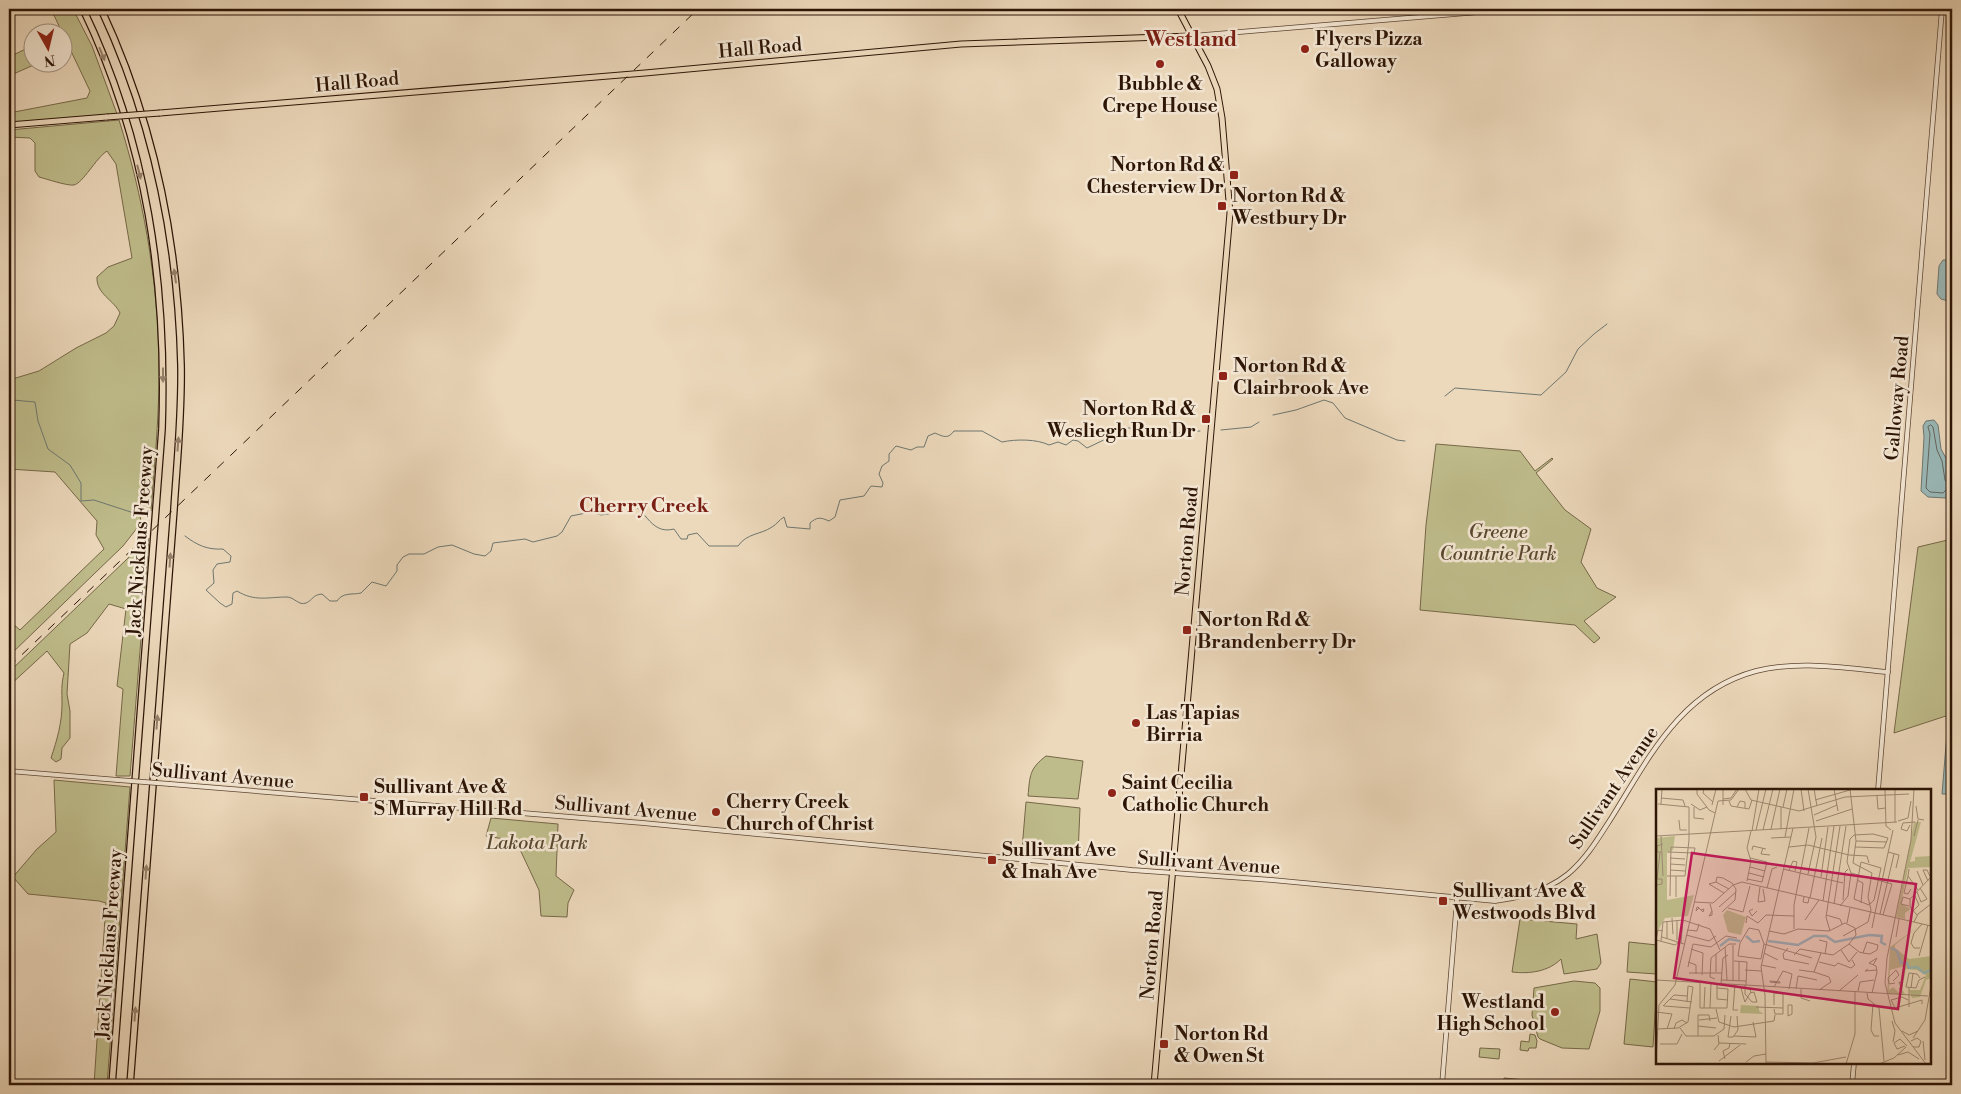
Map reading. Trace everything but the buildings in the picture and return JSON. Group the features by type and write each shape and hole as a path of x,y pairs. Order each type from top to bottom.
{"highway":[{"name":"Jack Nicklaus Freeway","path":"83,9 110,75 127,125 142,181 156,260 162,326 162,429 112,1085"},
{"name":"Jack Nicklaus Freeway","path":"101,9 136,97 160,188 176,282 181,368 180,424 130,1085"}],"main road":[{"name":"Norton Road","path":"1154,1085 1230,213 1219,96 1212,76 1178,9"},
{"name":"Hall Road","path":"9,126 645,73 952,45 1192,36"}],"street":[{"name":"Hall Road","path":"1192,36 1515,9"},
{"name":"Galloway Road","path":"1878,789 1942,9"},
{"name":"Sullivant Avenue","path":"9,771 643,823 1172,873 1495,901 1524,896 1550,886 1568,873 1595,844 1669,728 1689,707 1717,687 1747,674 1784,666 1888,672"},
{"path":"1442,1085 1457,898"},
{"path":"1852,1085 1854,1064"}],"green space":[{"path":"51,9 73,9 92,46 117,114 9,123 9,113 87,98 90,91 72,53 72,22 57,22"},
{"path":"22,51 22,70 9,76 9,57"},
{"path":"119,120 142,207 152,266 158,325 159,394 151,511 139,505 141,523 123,546 9,656 9,643 14,637 12,623 20,630 104,549 96,535 97,521 55,472 9,469 9,380 39,371 76,348 106,333 114,326 120,313 99,288 97,277 108,267 132,258 116,164 107,151 78,183 74,185 67,184 39,177 35,171 35,143 30,138 9,137 9,130"},
{"name":"Greene Countrie Park","path":"1436,444 1520,451 1535,471 1553,459 1536,473 1565,510 1591,529 1581,562 1597,588 1616,597 1584,621 1600,638 1594,643 1575,625 1420,610 1426,525"},
{"path":"149,538 130,776 116,776 123,689 117,686 126,609 109,604 87,633 70,644 67,694 70,711 70,738 62,748 61,759 56,762 51,758 60,725 64,673 47,651 9,686 9,672"},
{"path":"1952,539 1952,714 1894,733 1918,547"},
{"path":"1046,756 1083,761 1078,799 1028,796 1031,773 1036,765"},
{"path":"54,780 130,787 107,1085 94,1085 106,903 28,894 13,877 37,849 56,832"},
{"path":"1026,802 1080,808 1078,855 1025,852 1022,849"},
{"name":"Lakota Park","path":"491,818 558,824 556,876 574,890 568,903 567,917 541,916 539,890 516,841 486,836"},
{"path":"1520,919 1577,924 1576,939 1597,934 1601,963 1597,969 1564,974 1561,959 1550,967 1538,971 1512,972"},
{"path":"1629,942 1656,945 1656,974 1627,972"},
{"path":"1630,979 1656,982 1653,1047 1624,1044"},
{"path":"1574,981 1595,983 1600,988 1600,1011 1589,1049 1562,1048 1540,1039 1532,1015 1534,988"},
{"path":"1530,1034 1535,1035 1537,1041 1536,1048 1529,1048 1528,1051 1520,1050 1521,1041 1529,1042"},
{"path":"1480,1048 1500,1049 1499,1059 1479,1057"},
{"path":"1504,1078 1548,1082 1547,1085 1503,1085"}],"water":[{"path":"1943,260 1952,260 1952,302 1941,299 1937,294 1939,266"},
{"path":"1934,420 1938,425 1941,449 1947,460 1952,486 1951,493 1946,498 1928,497 1921,491 1923,426 1926,421"},
{"path":"1952,726 1952,819 1948,819 1950,794 1942,794 1947,733"}],"waterway":[{"path":"1445,396 1455,388 1541,395 1566,372 1578,349 1607,324"},
{"path":"9,389 13,400 35,402 38,421 48,449 70,465 81,483 81,501 94,500 143,516"},
{"path":"1273,415 1296,410 1324,400 1333,403 1345,418 1397,440 1405,441"},
{"path":"1221,430 1251,427 1259,422"},
{"path":"185,536 202,546 212,549 223,549 231,556 230,562 217,564 213,570 214,583 206,590 226,607 232,604 233,593 237,591 256,598 290,597 303,604 316,595 322,594 330,601 337,601 345,595 361,593 372,582 386,586 397,571 397,565 403,557 409,554 424,554 438,547 452,545 474,554 485,556 491,551 493,543 525,539 533,542 557,536 562,532 571,516 591,512 601,515 614,513 620,510 624,503 631,504 637,508 658,528 665,530 674,529 681,539 687,539 688,535 697,533 709,546 738,546 750,536 774,526 784,517 787,527 810,529 810,523 819,518 829,521 835,517 840,500 864,496 871,486 882,487 883,483 879,474 882,466 889,461 889,454 896,446 911,450 917,447 924,447 928,436 935,433 946,437 954,431 982,431 1002,442 1026,440 1049,445 1058,442 1066,445 1073,440 1078,441 1087,448 1110,437 1119,427 1177,433 1200,431"}],"railway":[{"path":"9,667 698,9"}],"place":[{"name":"Flyers Pizza Galloway","path":"1305,49"},
{"name":"Bubble & Crepe House","path":"1160,64"},
{"name":"Norton Rd & Chesterview Dr","path":"1234,175"},
{"name":"Norton Rd & Westbury Dr","path":"1222,206"},
{"name":"Norton Rd & Clairbrook Ave","path":"1223,376"},
{"name":"Norton Rd & Wesliegh Run Dr","path":"1206,419"},
{"name":"Norton Rd & Brandenberry Dr","path":"1187,630"},
{"name":"Las Tapias Birria","path":"1136,723"},
{"name":"Saint Cecilia Catholic Church","path":"1112,793"},
{"name":"Sullivant Ave & S Murray Hill Rd","path":"364,797"},
{"name":"Cherry Creek Church of Christ","path":"716,812"},
{"name":"Sullivant Ave & Inah Ave","path":"992,860"},
{"name":"Sullivant Ave & Westwoods Blvd","path":"1443,901"},
{"name":"Westland High School","path":"1555,1012"},
{"name":"Norton Rd & Owen St","path":"1164,1044"}],"district":[{"name":"Westland","path":"1191,39"},
{"name":"Cherry Creek","path":"644,505"}]}
